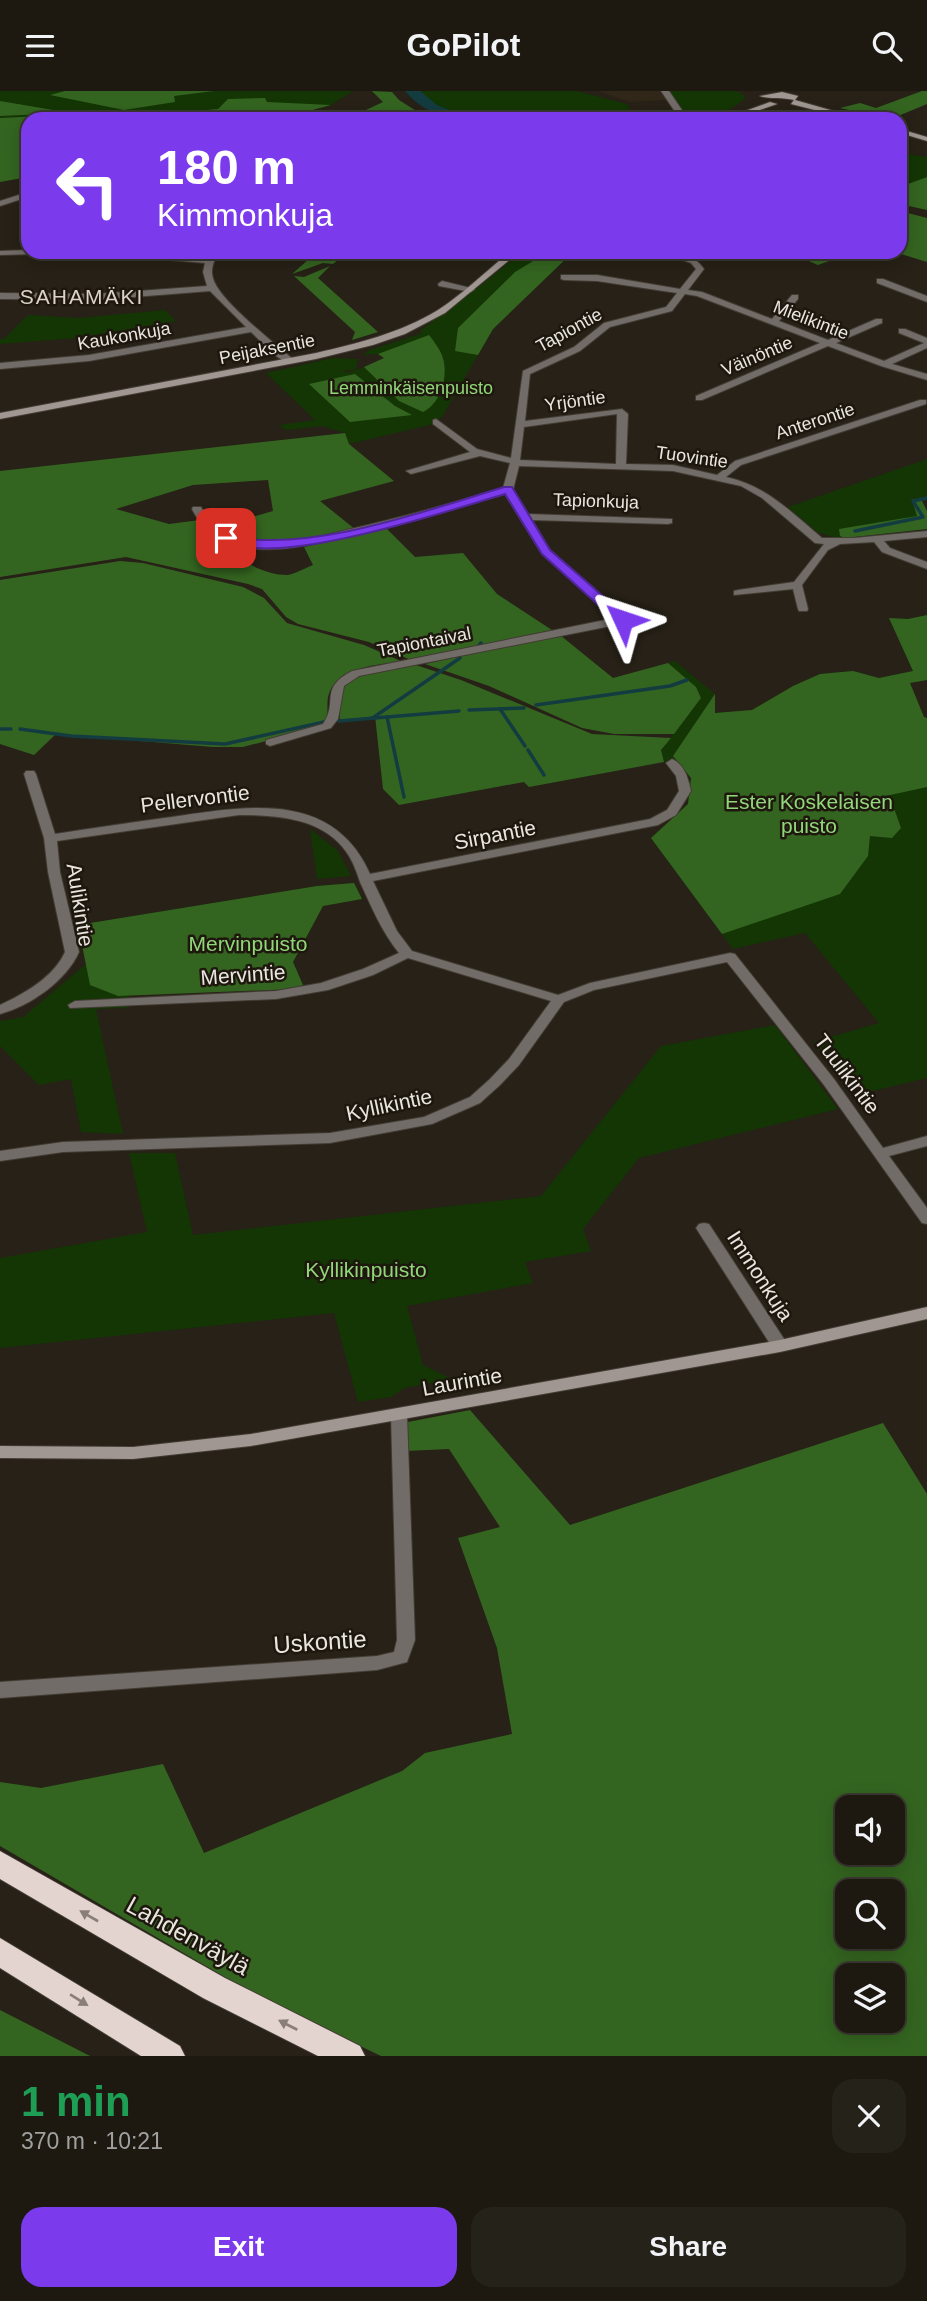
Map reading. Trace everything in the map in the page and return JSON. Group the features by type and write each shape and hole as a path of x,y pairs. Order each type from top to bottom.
{"highway":[{"name":"Lahdenväylä","path":"0,1864 214,1988 349,2056"},
{"path":"0,1952 169,2056"}],"street":[{"path":"665,91 679,112"},
{"path":"754,91 773,104"},
{"path":"747,111 764,96 775,94 797,96 816,109"},
{"path":"785,104 797,96"},
{"path":"747,111 773,104 785,104 829,112"},
{"path":"907,133 927,139"},
{"path":"0,204 21,196"},
{"path":"0,253 21,252"},
{"path":"184,259 208,261 208,282 212,288 252,329 290,361"},
{"name":"Peijaksentie","path":"0,416 290,361 370,342 402,332 442,311 507,259"},
{"path":"682,259 699,266 697,275 685,291"},
{"name":"Mielikintie","path":"564,277 597,278 699,293 827,343 927,377"},
{"path":"880,281 927,299"},
{"path":"442,284 471,289"},
{"path":"608,292 628,284"},
{"path":"0,296 96,297 212,288"},
{"name":"Tapiontie","path":"508,490 515,462 526,373 577,349 607,325 669,309 685,291"},
{"path":"774,322 795,297"},
{"name":"Väinöntie","path":"699,398 879,321"},
{"name":"Kaukonkuja","path":"0,366 89,358 252,329"},
{"path":"902,331 927,343"},
{"path":"884,364 927,343"},
{"name":"Anterontie","path":"720,477 738,463 926,403"},
{"name":"Yrjöntie","path":"519,425 619,411 624,414 621,467"},
{"path":"436,422 479,453"},
{"path":"411,471 479,453"},
{"name":"Tuovintie","path":"479,453 515,462 673,468 720,477 744,484 766,496 819,541 835,543 927,534"},
{"path":"197,509 212,530 226,538 248,545 282,546 412,518 508,490 523,517"},
{"name":"Tapionkuja","path":"523,517 668,521"},
{"name":"Tapiontaival","path":"270,742 327,726 333,718 336,687 342,679 356,673 625,622 546,552 523,517"},
{"path":"877,539 886,550 927,566"},
{"path":"738,593 797,585 824,548 835,543"},
{"path":"797,585 803,609"},
{"name":"Sirpantie","path":"365,879 637,830 672,812 683,798 685,791 682,776 672,763"},
{"name":"Aulikintie","path":"0,1010 23,1000 71,958 72,952 54,872 50,838 30,774"},
{"name":"Pellervontie","path":"50,838 232,811 265,811 308,819 325,827 351,849 394,940 407,954"},
{"path":"407,954 559,999"},
{"name":"Mervintie","path":"75,1005 288,993 323,988 407,954"},
{"name":"Tuulikintie","path":"559,999 590,988 730,957 829,1082 927,1219"},
{"name":"Kyllikintie","path":"0,1156 63,1147 330,1139 428,1121 475,1100 495,1082 514,1062 559,999"},
{"path":"881,1153 927,1141"},
{"name":"Immonkuja","path":"704,1229 780,1346"},
{"name":"Laurintie","path":"0,1452 110,1453 194,1448 399,1415 780,1346 927,1313"},
{"name":"Uskontie","path":"0,1689 377,1663 401,1657 406,1640 399,1415"}],"shaded area":[{"path":"598,91 662,91 668,100 630,102"}],"green space":[{"path":"0,91 353,91 331,105 305,112 21,112 21,178 0,182"},
{"path":"65,91 214,91 174,96 175,102 124,110 50,95"},
{"path":"372,91 392,92 418,112 366,112 383,102"},
{"path":"412,91 576,91 627,104 631,112 444,112 432,108"},
{"path":"670,91 736,91 744,95 745,99 724,112 683,112"},
{"path":"927,91 927,104 907,112 859,112 840,108 860,103 876,108"},
{"path":"265,98 267,102 331,105 305,112 185,112 218,109 228,99"},
{"path":"0,101 65,112 21,112 21,115 0,116"},
{"path":"775,110 800,112 769,112"},
{"path":"21,117 21,178 0,182 0,118"},
{"path":"907,154 927,157 927,210 907,206"},
{"path":"927,177 927,210 907,206 907,184"},
{"path":"907,213 927,218 927,262 907,256"},
{"path":"309,259 339,259 333,264 323,263 292,274"},
{"name":"Lemminkäisenpuisto","path":"513,259 566,259 493,329 442,417 430,425 349,444 345,433 322,426 286,430 279,425 315,420 266,373 333,358 358,359 356,369 343,371 345,373 376,364 384,357 378,354 363,355 369,350 420,334 421,330"},
{"path":"536,259 566,259 493,329 478,355 455,351 458,328 515,272"},
{"path":"804,259 835,259 818,265"},
{"path":"330,266 318,278 378,332 352,340 355,332 294,276 304,277"},
{"path":"165,310 176,321 76,338 0,344 0,339 4,339 28,315 78,318"},
{"path":"429,335 441,353 445,369 443,386 435,402 423,412 399,401 364,367 384,358 378,354"},
{"path":"355,374 395,406 412,415 350,422 309,384"},
{"path":"345,433 349,444 394,481 320,501 356,530 298,542 267,545 240,541 215,528 273,511 268,480 193,485 116,509 169,524 200,520 217,540 238,557 262,570 287,575 313,565 304,547 387,529 415,557 463,553 497,594 552,630 411,660 369,642 298,624 286,617 262,589 126,557 0,577 0,471"},
{"path":"927,459 927,500 922,501 927,511 927,529 836,538 817,532 788,507"},
{"path":"912,499 922,501 927,511 927,529 845,538 840,536 839,529 917,516"},
{"path":"120,561 143,563 243,587 264,598 287,623 364,645 403,662 359,669 339,679 328,697 327,717 320,727 243,747 56,734 34,755 0,744 0,580"},
{"name":"Ester Koskelaisen puisto","path":"927,615 927,680 910,683 924,717 927,718 927,1078 860,1094 813,1042 879,1023 805,933 733,949 651,838 688,804 691,778 679,763 664,762 661,750 701,698 696,687 668,663 675,661 715,694 715,713 752,710 820,674 853,671 879,678 913,671 889,618 908,619"},
{"name":"Ester Koskelaisen puisto","path":"927,615 927,680 910,683 924,717 927,718 927,787 881,797 895,811 901,828 892,838 870,836 868,856 840,894 722,934 651,838 688,804 691,778 673,756 715,694 715,713 752,710 820,674 853,671 879,678 913,671 889,618 908,619"},
{"path":"560,635 613,678 668,663 696,687 701,698 674,734 614,734 582,728 489,686 425,664"},
{"path":"413,664 461,680 592,734 671,738 661,750 664,762 529,787 524,782 399,805 383,789 375,716 340,722 339,703 342,687 354,677"},
{"path":"310,829 338,851 351,876 317,879"},
{"name":"Mervinpuisto","path":"354,883 362,899 323,906 293,962 303,985 144,979 127,999 127,1008 96,1009 123,1134 81,1132 71,1079 39,1085 0,1046 0,1021 23,1017 86,964 78,925 317,886"},
{"name":"Mervinpuisto","path":"354,883 362,899 323,906 293,962 303,985 296,989 118,996 90,985 78,925 317,886"},
{"name":"Kyllikinpuisto","path":"775,1025 838,1109 639,1158 583,1229 591,1251 525,1262 533,1283 407,1306 423,1365 452,1379 405,1388 391,1397 358,1402 334,1313 0,1348 0,1258 147,1232 129,1153 175,1153 193,1235 541,1196 661,1046"},
{"path":"470,1410 570,1525 883,1423 927,1494 927,2056 381,2056 266,2001 0,1846 0,1782 41,1788 163,1764 204,1853 402,1771 425,1753 512,1734 497,1648 458,1538 500,1527 449,1449 406,1451 408,1422"},
{"path":"0,2010 90,2056 0,2056"}],"waterway":[{"path":"412,91 432,108 444,112"},
{"path":"855,531 923,517 913,501 927,498"},
{"path":"374,717 460,658"},
{"path":"536,705 670,686 687,680"},
{"path":"469,710 524,708"},
{"path":"500,709 525,746"},
{"path":"387,717 459,711"},
{"path":"339,721 387,717"},
{"path":"387,717 404,797"},
{"path":"20,729 71,736 225,744 324,722"},
{"path":"0,729 11,729"},
{"path":"528,750 544,775"}],"district":[{"name":"SAHAMÄKI","path":"82,297"}],"route":[{"path":"226,538 248,545 300,544 412,518 508,490 546,552 623,620"}]}
